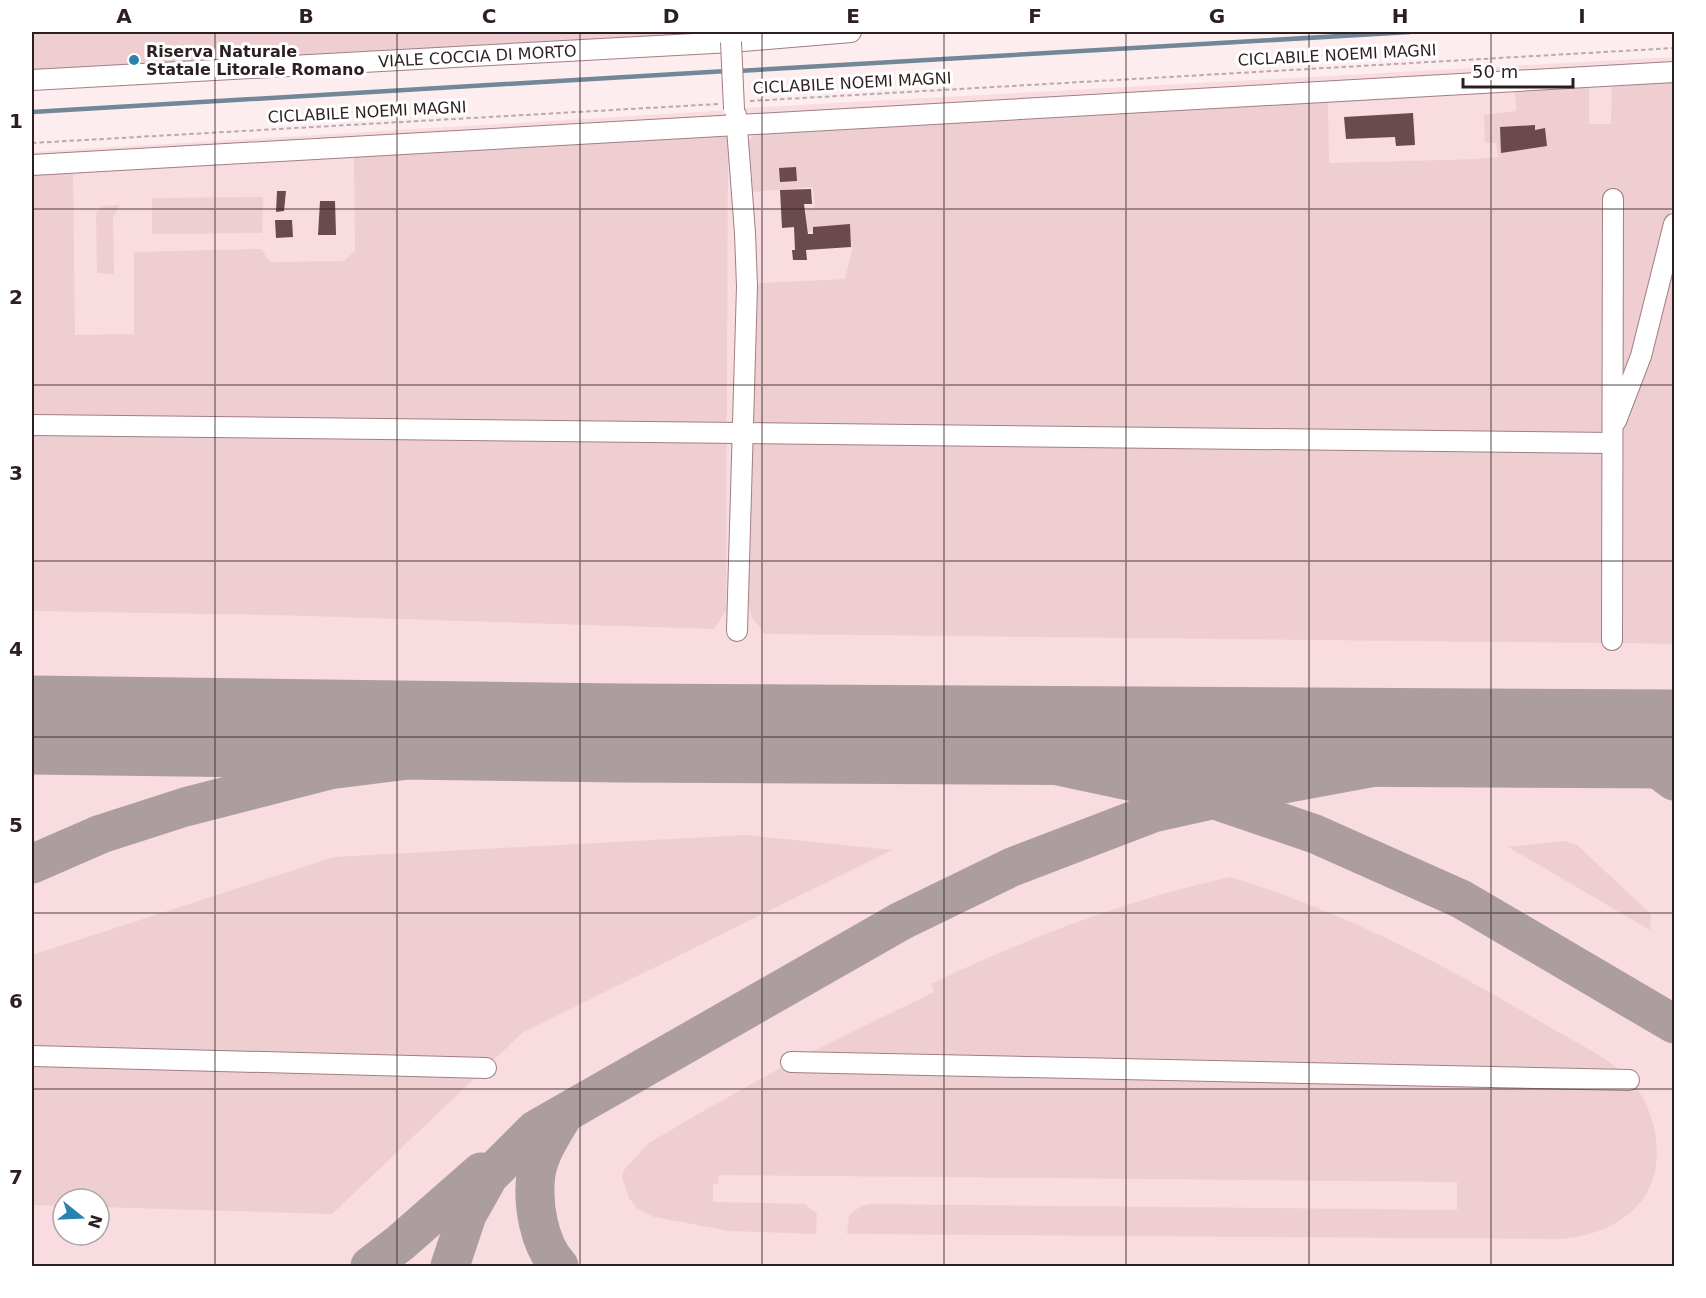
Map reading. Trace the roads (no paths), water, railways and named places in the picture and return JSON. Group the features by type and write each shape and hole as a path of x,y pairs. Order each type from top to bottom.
{"street":[{"name":"VIALE COCCIA DI MORTO","path":"32,80 731,42 851,32"},
{"path":"731,42 733,110 747,286 737,631"},
{"path":"32,165 733,110 1674,72"},
{"path":"1612,640 1613,199"},
{"path":"1612,436 1641,356 1674,224"},
{"path":"32,425 1612,436"},
{"path":"32,1056 486,1068"},
{"path":"791,1062 1629,1080"}],"waterway":[{"path":"738,71 1410,32"},
{"path":"32,112 727,71"}],"place":[{"name":"Riserva Naturale Statale Litorale Romano","path":"134,60"}]}
